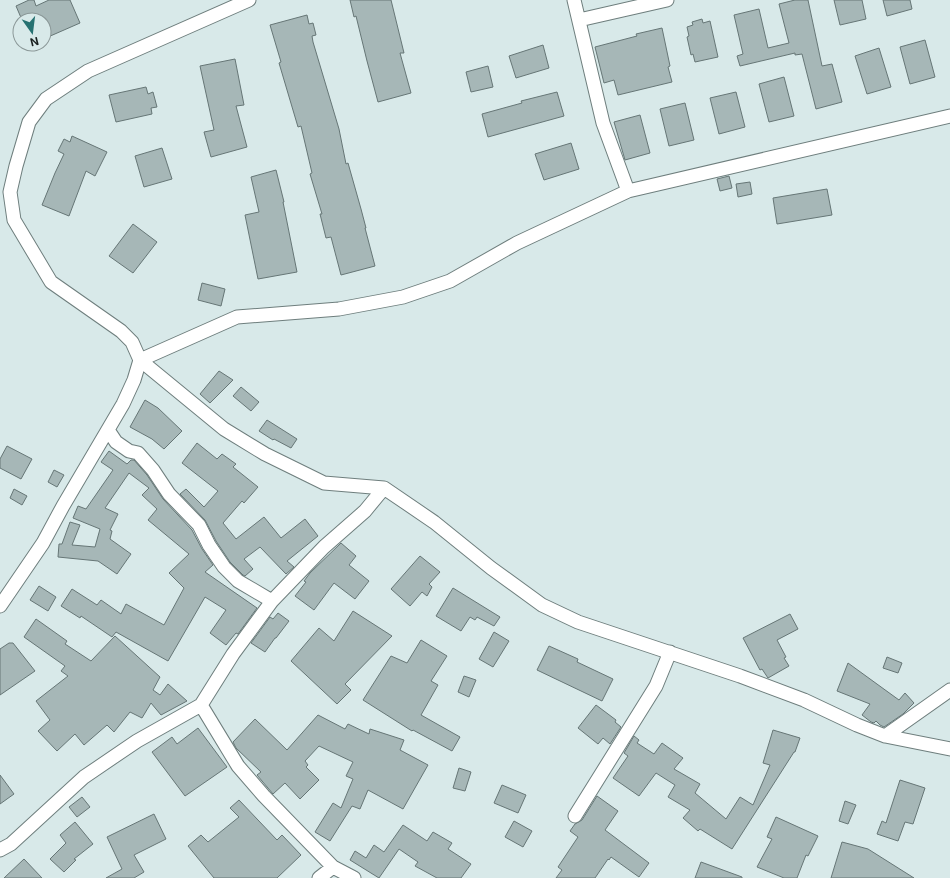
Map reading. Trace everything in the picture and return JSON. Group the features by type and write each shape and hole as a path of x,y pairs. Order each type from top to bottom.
{"street":[{"path":"249,0 88,71 46,99 29,122 10,192 14,220 52,282 121,331 132,342 140,360 224,429 265,454 324,483 384,488 434,522 491,568 542,604 578,622 740,676 804,700 857,725 886,736 950,749"},
{"path":"574,0 603,123 628,191"},
{"path":"579,20 667,0"},
{"path":"0,606 43,543 123,404 134,380 140,360 237,317 339,309 403,296 450,281 517,243 628,191 950,116"},
{"path":"108,430 116,442 128,451 138,453 153,470 169,494 199,525 212,551 224,567 244,586 272,602"},
{"path":"0,850 12,844 84,777 137,741 201,705 232,654 272,602 324,547 365,511 384,488"},
{"path":"576,816 656,686 670,652"},
{"path":"886,736 950,690"},
{"path":"201,705 238,766 264,796 333,867 354,878"},
{"path":"319,878 333,867"}],"building":[{"path":"29,0 34,0 36,6 49,0 70,0 80,23 52,35 52,12 19,12 16,6"},
{"path":"350,0 391,0 404,53 400,53 411,93 378,102 356,16 354,17"},
{"path":"795,0 808,0 822,66 832,64 842,102 816,109 802,54 795,55 795,53 740,66 737,56 743,54 734,15 759,9 768,48 789,43 779,4"},
{"path":"834,0 862,0 866,19 840,25"},
{"path":"883,0 910,0 912,9 887,16"},
{"path":"307,15 309,24 313,23 316,35 312,36 313,42 339,129 346,164 348,163 375,266 341,275 331,237 326,238 320,214 322,214 310,174 312,173 301,126 298,127 279,63 281,62 270,25"},
{"path":"702,19 703,23 710,21 718,57 695,62 693,54 691,55 687,37 689,36 687,27 693,25 692,22"},
{"path":"662,28 670,66 668,67 672,82 618,95 614,80 604,83 595,47 637,36 636,34"},
{"path":"925,40 935,77 910,84 900,47"},
{"path":"543,45 549,68 516,78 509,56"},
{"path":"879,48 891,87 867,94 855,56"},
{"path":"235,59 244,105 236,106 247,147 211,157 204,132 214,130 200,66"},
{"path":"488,66 493,87 471,92 466,72"},
{"path":"784,77 794,116 769,122 759,84"},
{"path":"146,87 148,94 153,92 157,107 151,108 152,114 116,122 109,95"},
{"path":"557,92 564,116 488,137 482,114 522,103 521,101"},
{"path":"736,92 745,127 719,134 710,98"},
{"path":"685,103 694,140 669,146 660,109"},
{"path":"640,115 650,153 625,160 614,122"},
{"path":"72,136 107,152 95,176 86,171 69,216 42,205 64,154 58,151 64,139 70,142"},
{"path":"571,143 579,169 544,180 535,154"},
{"path":"162,148 172,179 144,187 135,156"},
{"path":"276,170 284,202 297,272 258,279 245,215 259,212 251,177"},
{"path":"729,176 732,188 720,191 717,179"},
{"path":"750,182 752,194 738,197 736,184"},
{"path":"827,189 832,215 777,224 773,198"},
{"path":"133,224 157,242 133,273 109,256"},
{"path":"202,283 225,289 221,306 198,300"},
{"path":"219,371 233,380 210,403 200,394"},
{"path":"241,387 259,402 251,411 233,396"},
{"path":"145,400 158,408 182,431 164,449 152,439 130,427"},
{"path":"267,420 297,439 291,448 274,439 273,440 259,431"},
{"path":"197,443 217,459 222,454 236,464 233,467 258,487 244,503 242,501 223,523 236,539 264,517 281,538 305,519 318,536 287,561 294,567 286,574 260,547 244,559 253,569 245,576 243,575 230,562 216,541 205,520 180,494 186,489 204,507 218,491 182,463"},
{"path":"7,446 32,459 21,479 0,468 0,459"},
{"path":"109,451 127,464 131,460 134,460 147,475 163,499 192,530 202,549 213,565 205,572 257,608 238,634 236,633 226,645 210,633 226,610 205,597 168,661 116,632 112,637 81,616 80,618 61,606 72,589 97,605 101,600 121,614 126,604 164,625 184,588 169,573 189,554 148,520 157,509 142,495 149,488 129,473 105,508 118,514 110,530 112,531 110,539 131,554 117,574 98,561 58,557 59,544 62,544 70,522 80,525 72,545 95,547 100,529 73,518 78,506 86,509 113,470 101,462"},
{"path":"54,470 64,475 57,487 48,482"},
{"path":"14,489 27,496 22,505 10,498"},
{"path":"341,543 356,556 349,565 369,581 355,599 334,583 314,610 295,596 306,582 304,581 310,573"},
{"path":"420,556 440,572 429,584 432,587 427,596 422,592 410,606 391,589"},
{"path":"39,586 56,597 48,611 30,600"},
{"path":"453,588 500,617 494,626 477,617 475,620 470,617 461,631 436,616"},
{"path":"353,611 392,636 345,684 351,690 337,704 291,661 319,628 334,641"},
{"path":"278,613 289,621 265,652 251,643 270,617 273,619"},
{"path":"790,614 798,629 777,640 789,666 768,678 762,669 760,670 743,638"},
{"path":"36,619 67,641 65,644 91,661 115,636 160,677 153,690 160,695 168,684 187,701 161,715 151,703 142,718 130,712 114,732 107,725 84,745 75,734 57,751 38,731 50,720 36,701 68,676 61,671 65,666 24,637"},
{"path":"494,632 509,641 493,667 479,659"},
{"path":"421,640 447,656 431,681 438,685 421,715 460,737 452,751 413,730 412,731 363,700 391,656 407,663"},
{"path":"9,643 13,643 35,671 0,695 0,649"},
{"path":"549,646 578,659 577,662 613,679 602,701 537,670"},
{"path":"887,657 902,663 898,673 883,668"},
{"path":"848,663 899,700 905,693 914,703 903,714 884,727 876,721 874,723 871,722 862,715 870,704 837,691"},
{"path":"464,676 476,680 469,697 458,692"},
{"path":"596,705 616,720 615,722 621,727 610,744 603,738 598,744 578,728"},
{"path":"318,715 345,729 348,724 369,734 370,729 404,740 400,750 428,765 403,809 368,790 360,809 352,806 330,841 315,832 333,803 341,808 353,779 346,776 353,762 319,746 305,761 308,765 306,767 319,780 300,799 285,783 273,794 257,775 261,772 236,748 233,742 255,719 287,750"},
{"path":"198,728 227,767 185,796 152,752 172,737 177,744"},
{"path":"773,730 800,738 795,752 732,849 700,829 698,831 683,818 690,810 668,797 675,785 656,773 639,796 613,778 628,756 624,753 634,736 639,740 637,743 654,754 662,743 683,758 674,769 700,784 695,793 726,819 740,797 753,805 770,765 763,763"},
{"path":"459,768 471,772 465,791 453,788"},
{"path":"0,775 14,794 0,804"},
{"path":"900,780 925,788 913,824 905,822 898,841 877,834 882,821 886,823"},
{"path":"502,785 526,795 518,813 494,803"},
{"path":"597,796 618,811 605,830 649,863 639,877 611,857 595,878 556,878 562,870 558,867 578,837 570,831 575,824 582,820"},
{"path":"82,797 90,807 77,817 69,807"},
{"path":"239,800 277,840 282,835 301,855 277,878 214,878 188,846 201,835 208,842 239,817 230,808"},
{"path":"845,801 856,805 848,824 839,821"},
{"path":"154,814 166,839 134,855 144,872 134,878 106,878 122,869 107,837"},
{"path":"776,817 818,836 808,856 806,855 797,878 784,878 757,867 772,839 767,837"},
{"path":"514,821 532,831 523,847 505,837"},
{"path":"75,822 93,844 74,859 76,860 64,872 50,859 66,843 60,835"},
{"path":"403,825 427,841 433,832 452,843 448,849 471,864 461,878 437,878 415,866 418,862 399,849 379,878 350,860 355,851 366,858 374,845 384,852"},
{"path":"842,842 868,849 914,878 831,878"},
{"path":"24,859 42,878 4,878"},
{"path":"701,862 742,877 742,878 695,878"}]}
